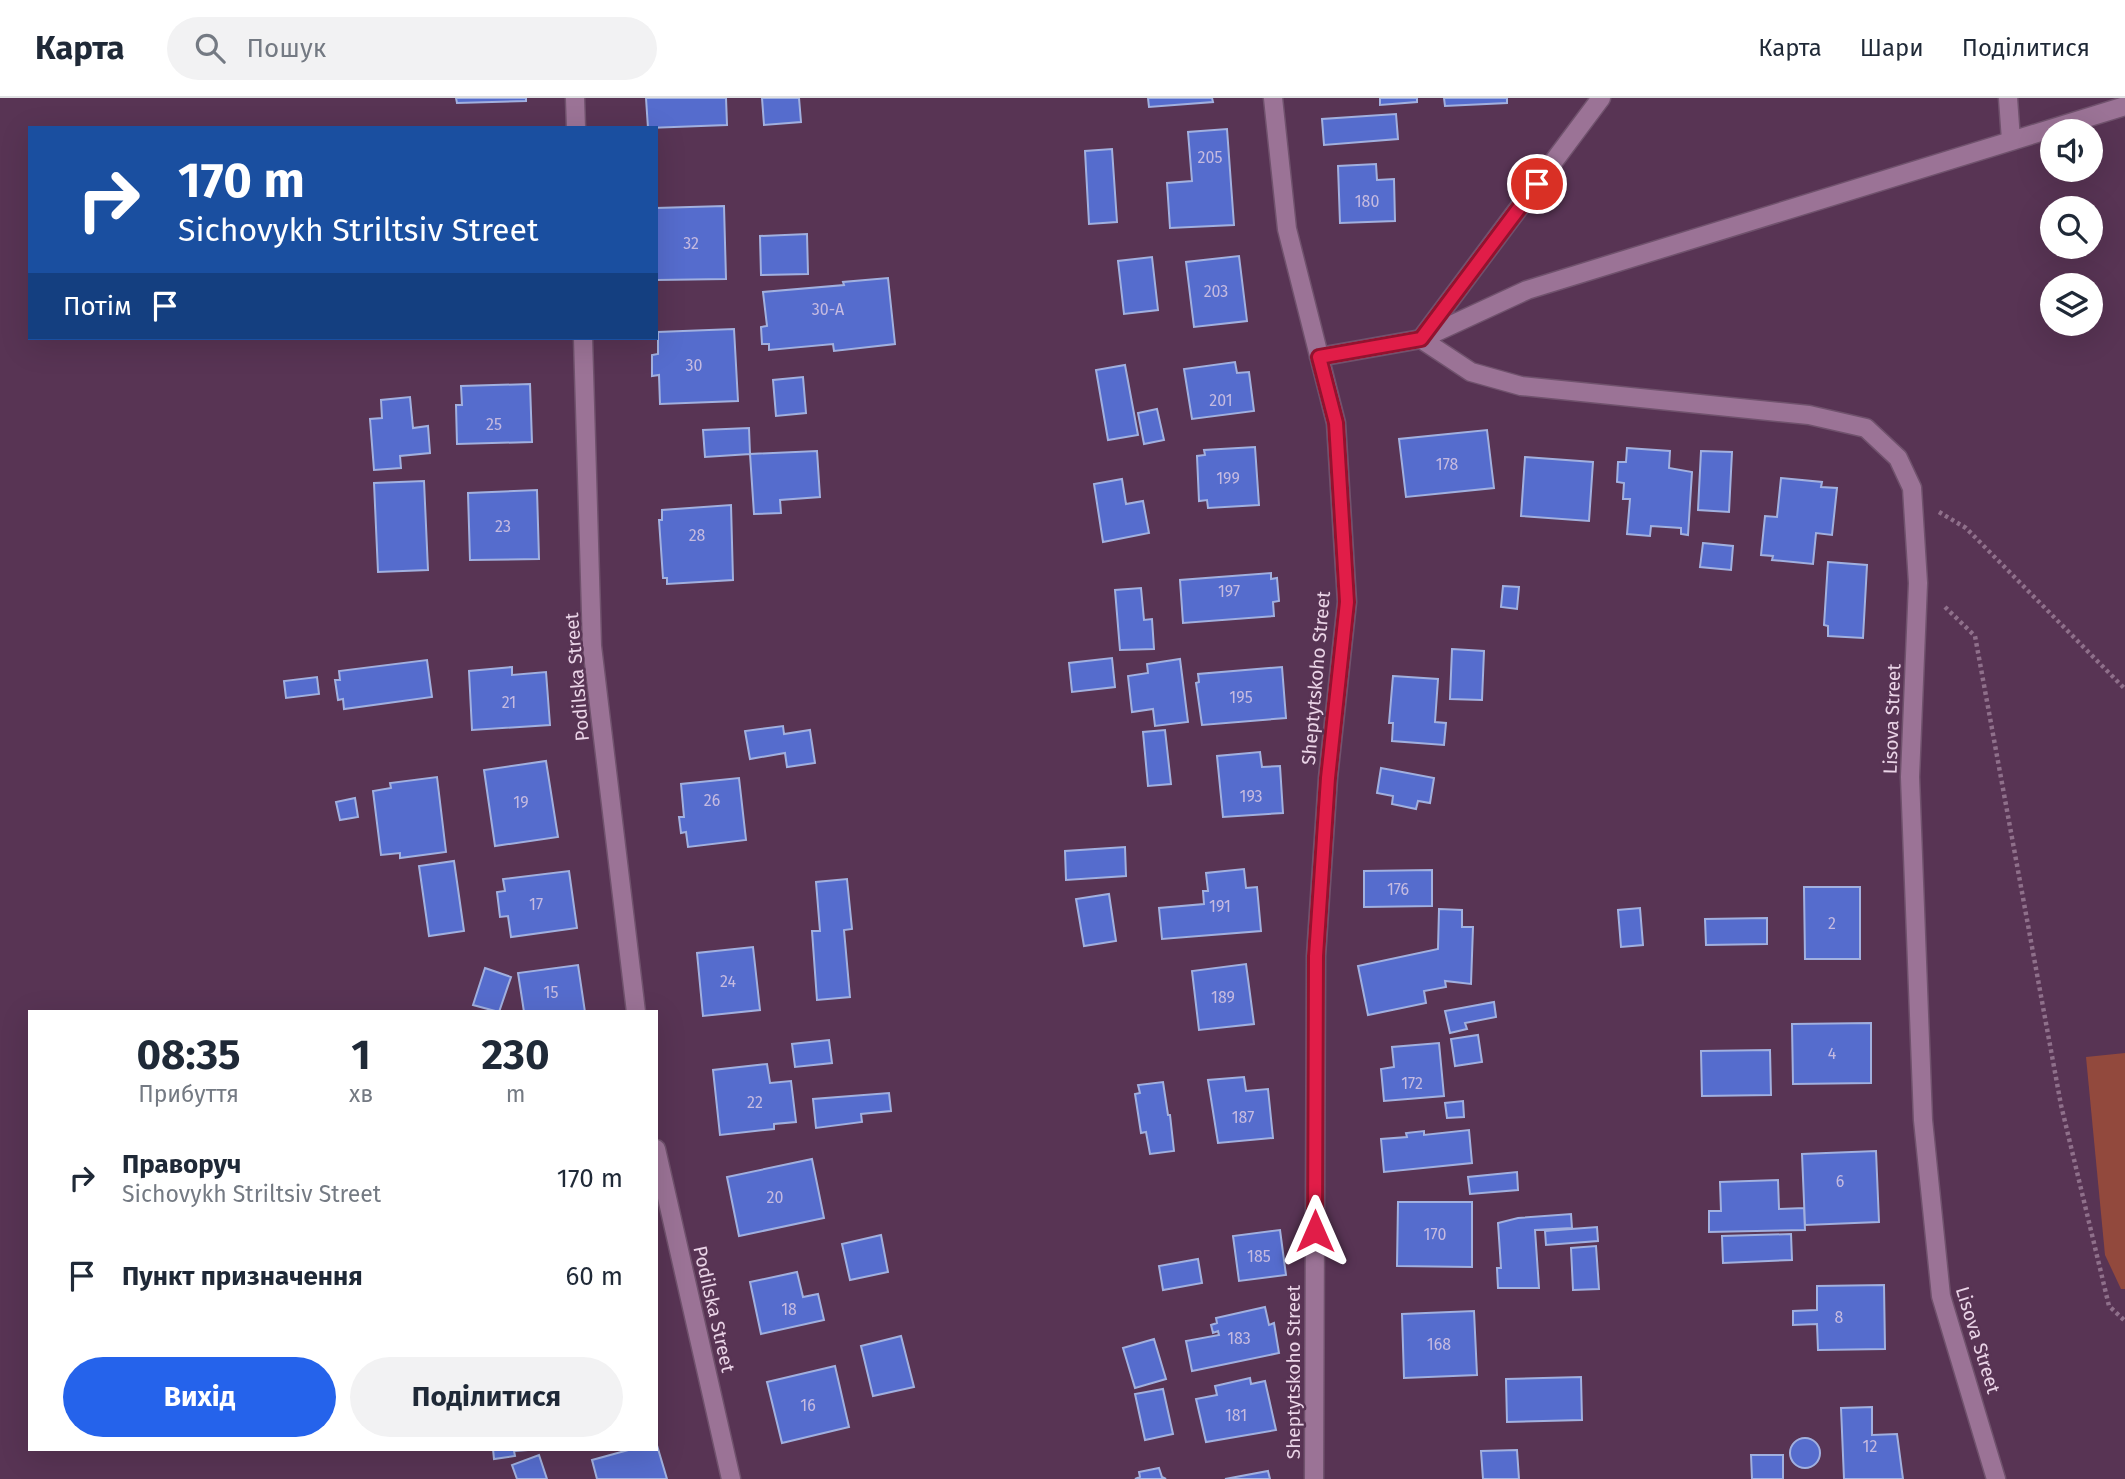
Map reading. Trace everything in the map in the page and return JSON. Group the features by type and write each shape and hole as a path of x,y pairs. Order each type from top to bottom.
{"street":[{"path":"575,98 576,126"},
{"name":"Sheptytskoho Street","path":"1273,98 1287,229 1336,423 1347,602 1328,778 1316,956 1314,1479"},
{"path":"1421,339 1601,98"},
{"path":"2008,98 2011,140"},
{"path":"1319,357 1421,339 1527,290 2125,106"},
{"name":"Lisova Street","path":"1421,339 1471,372 1521,386 1809,415 1866,428 1898,458 1912,488 1919,583 1910,777 1923,1120 1941,1296 1996,1479"},
{"name":"Podilska Street","path":"583,340 592,646 636,1010"},
{"name":"Podilska Street","path":"658,1158 731,1479"}],"path":[{"path":"1912,496 1966,528 2125,689"},
{"path":"1919,583 1975,636 2061,1105 2109,1306 2125,1321"}],"shaded area":[{"path":"2125,1053 2125,1289 2121,1289 2105,1255 2086,1057"}],"building":[{"path":"456,98 526,98 526,101 457,103"},
{"path":"646,98 726,98 727,125 648,126"},
{"path":"762,98 799,98 801,122 764,125"},
{"path":"1148,98 1212,98 1213,102 1149,107"},
{"path":"1380,98 1417,98 1417,102 1380,105"},
{"path":"1444,98 1507,98 1507,103 1445,106"},
{"path":"1396,114 1398,139 1324,145 1322,119"},
{"path":"1227,129 1234,225 1170,228 1167,183 1192,181 1188,132"},
{"path":"1112,149 1117,222 1089,224 1085,151"},
{"path":"1376,164 1377,180 1394,179 1395,221 1340,223 1338,166"},
{"path":"724,206 726,279 658,280 658,208"},
{"path":"807,234 808,274 761,275 760,236"},
{"path":"1239,256 1247,321 1194,327 1186,262"},
{"path":"1152,257 1158,310 1124,314 1118,261"},
{"path":"888,278 895,344 834,351 833,344 769,350 769,344 762,344 761,327 767,326 763,292"},
{"path":"734,329 738,401 660,404 659,375 652,376 652,355 658,354 658,332"},
{"path":"1235,362 1237,373 1249,372 1254,411 1192,419 1184,369"},
{"path":"1125,365 1138,435 1108,440 1096,370"},
{"path":"803,377 806,413 776,416 773,380"},
{"path":"530,384 532,442 457,444 456,405 462,405 461,386"},
{"path":"410,397 413,428 428,426 430,453 400,456 401,468 374,470 370,419 382,418 381,400"},
{"path":"1157,409 1164,440 1144,444 1138,413"},
{"path":"749,428 750,454 705,457 703,430"},
{"path":"1487,430 1494,488 1406,497 1399,439"},
{"path":"1255,447 1259,505 1208,508 1207,500 1199,501 1197,456 1205,455 1204,450"},
{"path":"1627,448 1670,451 1669,468 1692,472 1688,535 1681,534 1681,528 1651,526 1650,536 1627,534 1630,499 1623,499 1624,483 1617,482 1618,462 1626,462"},
{"path":"817,451 820,497 780,500 781,513 754,514 750,454"},
{"path":"1701,451 1732,452 1729,512 1698,510"},
{"path":"1525,457 1593,462 1589,521 1521,516"},
{"path":"1781,478 1822,482 1821,487 1837,488 1832,535 1816,533 1813,564 1772,560 1773,556 1761,555 1765,516 1777,517"},
{"path":"1122,479 1126,504 1143,501 1149,533 1103,542 1094,484"},
{"path":"424,481 428,570 378,572 374,483"},
{"path":"537,490 539,559 470,560 468,493"},
{"path":"731,505 733,580 667,584 667,578 663,578 659,520 662,520 662,510"},
{"path":"1703,543 1733,546 1731,570 1700,567"},
{"path":"1828,562 1867,565 1863,638 1828,636 1828,626 1824,625"},
{"path":"1271,573 1271,579 1277,578 1279,601 1273,602 1274,616 1183,623 1180,580"},
{"path":"1503,586 1519,587 1517,609 1501,607"},
{"path":"1141,588 1144,620 1152,619 1154,649 1120,650 1115,590"},
{"path":"1452,649 1484,651 1482,700 1450,699"},
{"path":"1112,658 1115,687 1072,692 1069,663"},
{"path":"1180,659 1188,722 1155,726 1153,709 1132,712 1128,676 1148,673 1147,664"},
{"path":"427,660 432,697 344,709 343,699 338,700 335,680 340,680 339,671"},
{"path":"512,667 512,675 546,672 550,725 472,730 469,671"},
{"path":"1282,667 1286,718 1202,725 1196,683 1199,682 1198,674"},
{"path":"1393,676 1438,679 1435,722 1446,723 1444,745 1392,741 1393,723 1389,723"},
{"path":"317,677 319,694 286,698 284,681"},
{"path":"783,726 784,734 810,730 815,763 787,767 785,753 750,759 745,731"},
{"path":"1165,730 1171,784 1148,786 1143,732"},
{"path":"1260,752 1262,767 1280,766 1283,813 1223,817 1217,756"},
{"path":"546,761 558,837 495,846 484,770"},
{"path":"1381,768 1434,778 1430,803 1418,801 1416,809 1392,804 1393,796 1377,793"},
{"path":"437,777 446,852 400,858 400,853 381,855 373,791 391,788 390,783"},
{"path":"739,778 746,840 688,847 686,832 681,833 679,817 684,817 681,784"},
{"path":"355,798 358,817 340,820 336,802"},
{"path":"1125,847 1126,876 1066,880 1065,851"},
{"path":"454,861 464,931 429,936 419,866"},
{"path":"1244,869 1246,888 1257,887 1261,931 1162,939 1159,908 1204,904 1203,891 1208,891 1206,873"},
{"path":"1432,870 1432,906 1364,907 1364,871"},
{"path":"569,871 577,928 511,937 508,916 500,917 497,892 505,891 503,879"},
{"path":"847,879 852,929 844,930 850,997 817,1000 812,931 820,931 816,882"},
{"path":"1804,887 1860,887 1860,959 1805,959"},
{"path":"1109,894 1116,941 1084,946 1076,899"},
{"path":"1640,908 1643,945 1621,947 1618,910"},
{"path":"1439,909 1462,910 1462,927 1473,927 1471,984 1445,981 1446,987 1424,991 1426,1003 1368,1015 1358,966 1438,949"},
{"path":"1767,918 1767,944 1706,945 1705,919"},
{"path":"753,947 760,1010 703,1016 697,953"},
{"path":"1246,964 1254,1024 1199,1030 1192,971"},
{"path":"578,965 585,1010 524,1010 518,973"},
{"path":"485,968 511,977 500,1010 473,1005"},
{"path":"1494,1002 1496,1017 1465,1023 1467,1029 1450,1033 1445,1011"},
{"path":"1871,1023 1871,1083 1793,1084 1792,1024"},
{"path":"1478,1035 1482,1062 1455,1066 1451,1039"},
{"path":"829,1040 832,1063 795,1067 792,1044"},
{"path":"1439,1043 1444,1096 1384,1101 1381,1069 1394,1067 1392,1047"},
{"path":"1770,1050 1771,1095 1702,1096 1701,1051"},
{"path":"767,1064 770,1083 791,1081 796,1122 774,1124 774,1129 720,1135 713,1070"},
{"path":"1244,1077 1246,1091 1268,1089 1273,1138 1218,1143 1208,1080"},
{"path":"1163,1082 1174,1151 1150,1154 1146,1132 1141,1133 1135,1094 1140,1093 1138,1085"},
{"path":"889,1093 891,1111 861,1114 862,1122 816,1128 813,1099"},
{"path":"1463,1101 1464,1117 1447,1118 1445,1103"},
{"path":"1469,1130 1472,1163 1384,1172 1381,1139 1407,1137 1406,1133 1424,1131 1424,1135"},
{"path":"1876,1151 1879,1222 1805,1225 1802,1154"},
{"path":"812,1159 824,1218 739,1236 727,1177"},
{"path":"1517,1172 1518,1190 1470,1194 1468,1177"},
{"path":"1778,1180 1779,1209 1804,1208 1805,1230 1709,1232 1709,1211 1721,1211 1720,1182"},
{"path":"1398,1202 1472,1202 1472,1267 1397,1266"},
{"path":"1571,1214 1572,1228 1535,1230 1539,1288 1498,1288 1497,1268 1501,1268 1498,1223 1518,1218"},
{"path":"1597,1227 1598,1241 1546,1245 1545,1231"},
{"path":"1280,1230 1286,1275 1239,1281 1233,1236"},
{"path":"1791,1234 1792,1260 1723,1263 1722,1236"},
{"path":"881,1235 888,1272 850,1280 842,1244"},
{"path":"1596,1246 1599,1289 1573,1290 1571,1248"},
{"path":"1198,1259 1202,1283 1163,1290 1159,1266"},
{"path":"797,1272 803,1297 818,1294 824,1320 761,1334 750,1282"},
{"path":"1884,1285 1885,1349 1818,1350 1817,1324 1793,1325 1793,1311 1817,1310 1817,1286"},
{"path":"1265,1307 1269,1325 1274,1323 1279,1353 1192,1371 1186,1341 1219,1335 1218,1331 1213,1333 1211,1325 1217,1323 1216,1318"},
{"path":"1474,1311 1477,1375 1404,1378 1402,1314"},
{"path":"901,1336 914,1387 873,1396 861,1346"},
{"path":"1154,1339 1166,1379 1135,1388 1123,1348"},
{"path":"835,1366 849,1427 782,1443 767,1382"},
{"path":"1581,1377 1582,1420 1507,1422 1506,1379"},
{"path":"1250,1378 1251,1384 1265,1381 1276,1430 1206,1442 1196,1399 1217,1395 1215,1386"},
{"path":"1163,1389 1173,1434 1145,1440 1135,1394"},
{"path":"1872,1407 1872,1435 1897,1434 1903,1479 1844,1479 1841,1408"},
{"path":"1805,1438 1816,1442 1820,1453 1816,1464 1805,1468 1794,1464 1790,1453 1794,1442"},
{"path":"658,1449 667,1479 597,1479 592,1460 625,1451 658,1451"},
{"path":"1517,1450 1519,1479 1483,1479 1481,1451"},
{"path":"493,1451 514,1451 515,1456 494,1459"},
{"path":"539,1455 547,1479 517,1479 512,1465"},
{"path":"1751,1455 1783,1455 1783,1479 1752,1479"},
{"path":"1159,1468 1162,1477 1166,1479 1135,1479 1140,1477 1139,1472"},
{"path":"1268,1471 1270,1479 1225,1479"}],"route":[{"path":"1315,1231 1316,956 1328,778 1347,602 1336,423 1319,357 1421,339 1537,184"}]}
